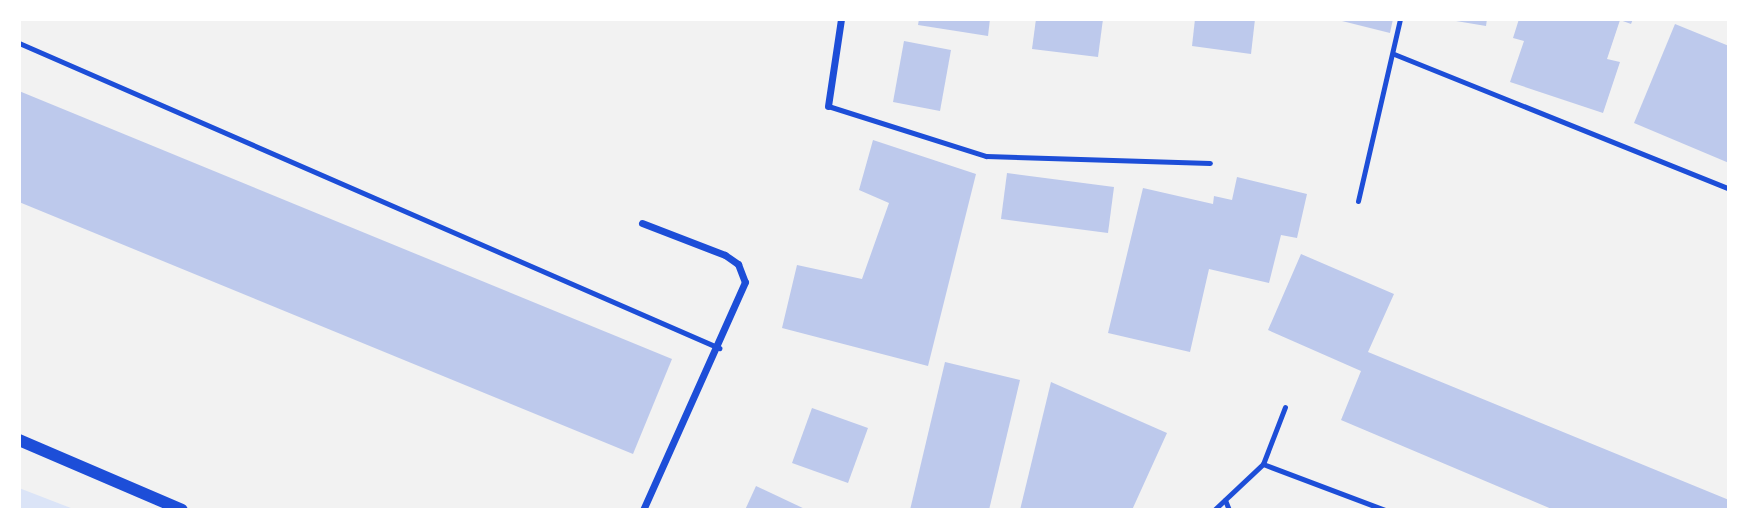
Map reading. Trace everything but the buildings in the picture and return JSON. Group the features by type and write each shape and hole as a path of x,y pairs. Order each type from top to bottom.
{"street":[{"path":"828,106 841,19"},
{"path":"642,223 738,264 745,282 719,348 643,510"},
{"path":"19,440 183,510"}],"lane":[{"path":"1358,201 1400,19"},
{"path":"19,43 719,348"},
{"path":"1394,54 1729,190"},
{"path":"828,106 986,156 1210,163"},
{"path":"1214,510 1263,464 1285,407"},
{"path":"1263,464 1385,510"},
{"path":"1225,500 1229,510"}],"shaded area":[{"path":"19,488 76,510 19,510"}]}
